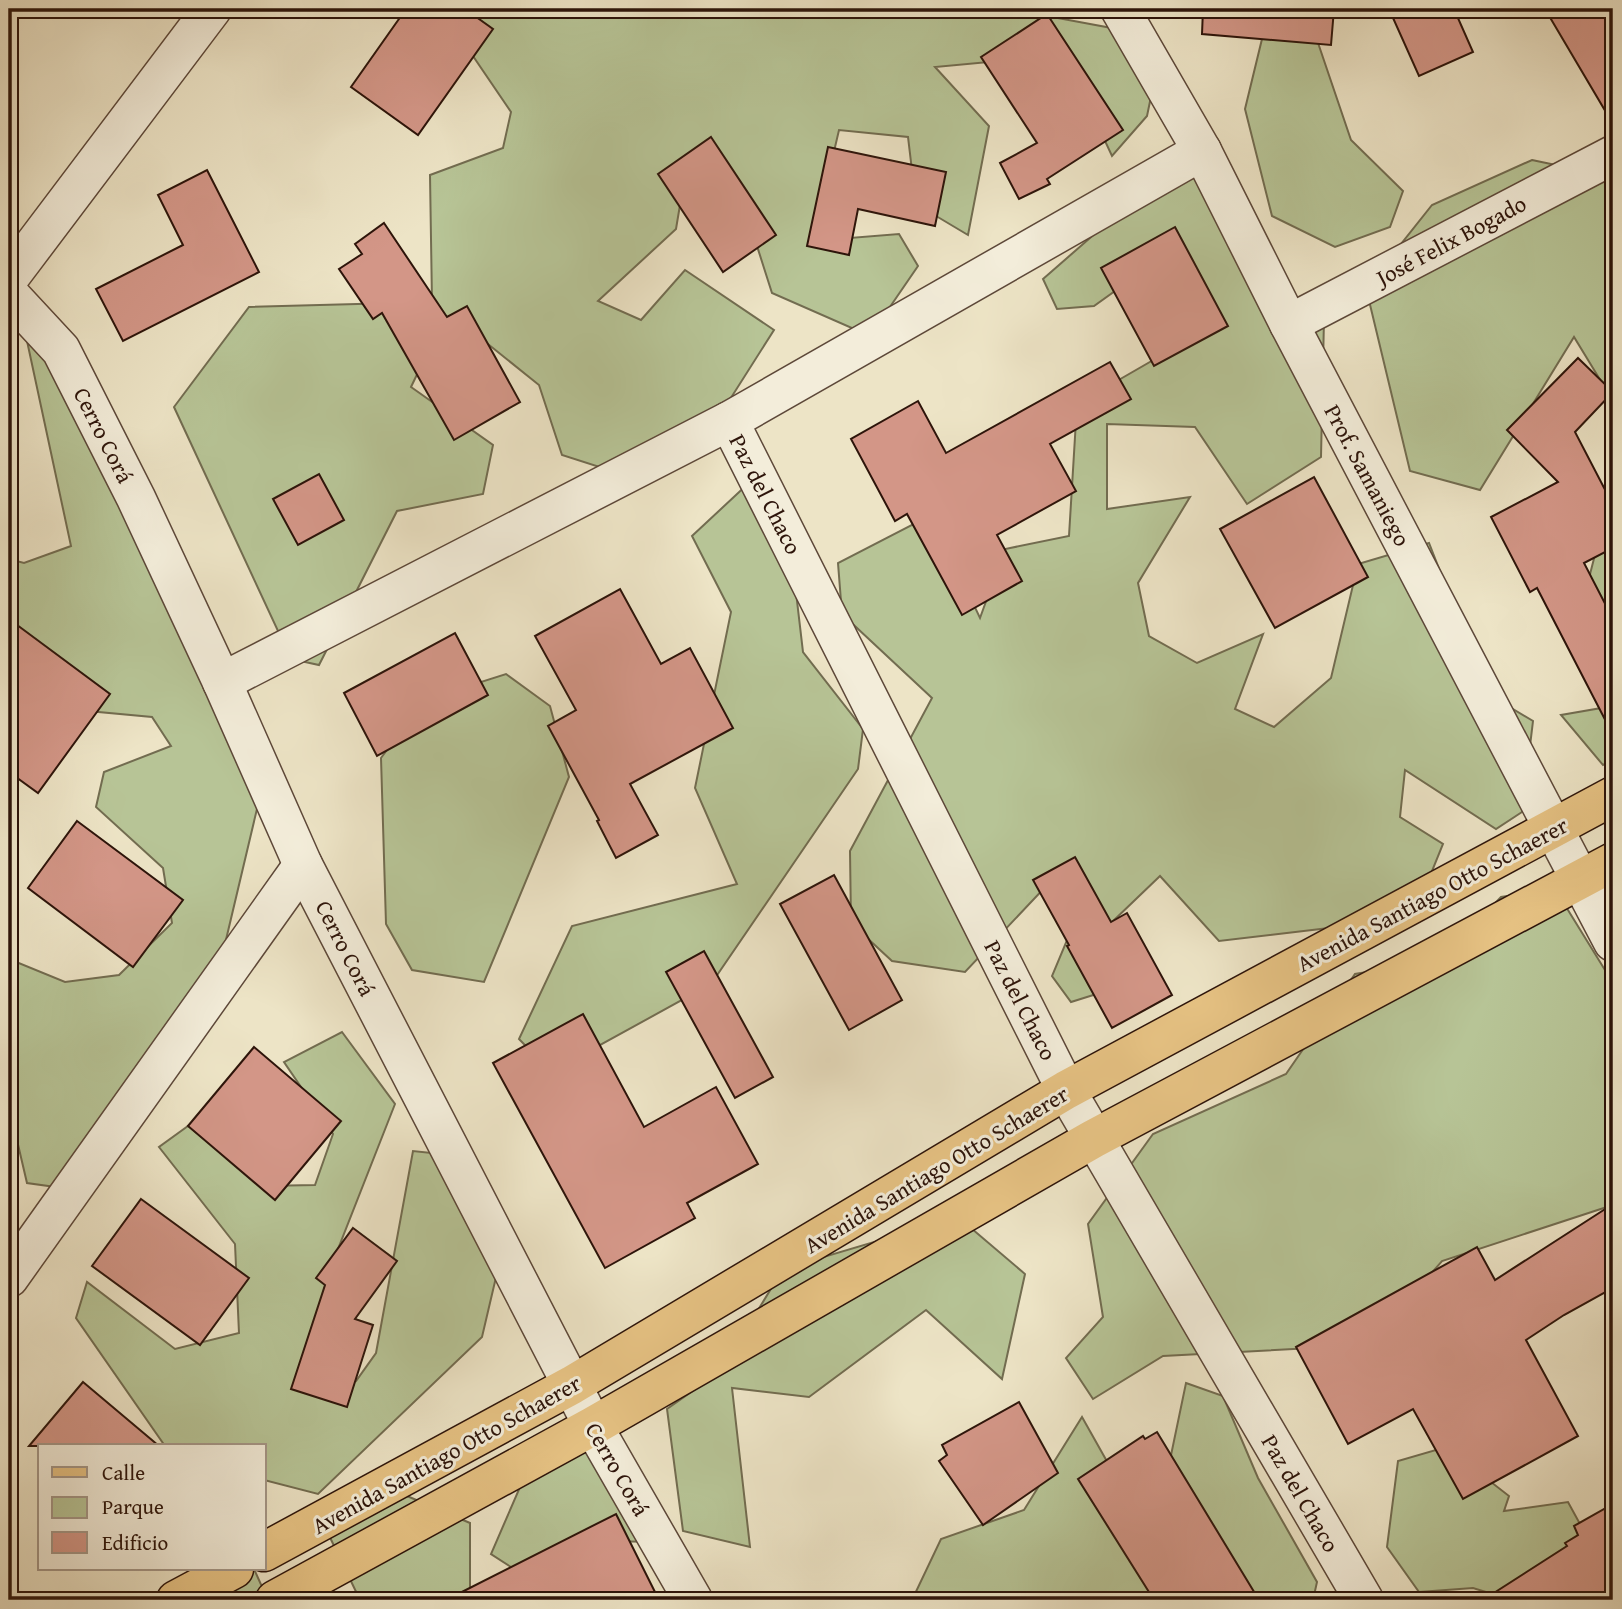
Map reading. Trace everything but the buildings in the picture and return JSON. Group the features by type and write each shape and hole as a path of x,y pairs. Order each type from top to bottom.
{"main road":[{"name":"Avenida Santiago Otto Schaerer","path":"266,1551 572,1385 1066,1090 1613,796"},
{"name":"Avenida Santiago Otto Schaerer","path":"275,1600 593,1426 1093,1139 1613,862"},
{"path":"176,1600 232,1570"}],"street":[{"path":"9,278 212,9"},
{"name":"Prof. Samaniego","path":"1120,9 1202,151 1613,942"},
{"path":"222,682 729,421 1202,151"},
{"name":"José Felix Bogado","path":"1290,324 1613,155"},
{"name":"Cerro Corá","path":"9,295 61,350 136,498 303,865 593,1426 693,1600"},
{"name":"Paz del Chaco","path":"729,421 1066,1090 1364,1600"},
{"path":"9,1278 303,865"}],"green space":[{"path":"441,9 1009,9 1133,32 1159,58 1147,116 1112,156 1065,55 935,67 989,126 968,235 916,204 908,137 839,130 813,241 899,234 918,266 870,336 772,293 734,174 685,175 676,229 598,301 641,320 685,270 774,330 694,456 643,481 562,455 539,385 473,332 435,337 411,387 493,445 483,494 397,511 319,665 291,659 174,407 249,307 432,302 430,175 503,148 511,112"},
{"path":"1315,34 1351,140 1403,191 1390,227 1335,247 1272,216 1245,109 1262,39"},
{"path":"1532,160 1613,177 1613,401 1574,337 1480,490 1410,471 1366,288 1432,205"},
{"path":"1169,169 1221,181 1255,266 1324,319 1321,457 1247,504 1195,427 1107,424 1107,509 1190,497 1138,583 1149,636 1197,663 1263,634 1235,709 1274,727 1331,678 1358,564 1429,543 1488,694 1533,721 1522,812 1496,829 1405,770 1400,817 1443,844 1413,918 1219,941 1160,876 1111,923 1103,992 1071,1002 1052,976 1088,890 1066,865 965,972 892,961 851,923 850,851 932,698 842,614 838,563 931,515 980,618 1005,549 1069,536 1077,404 1181,344 1168,253 1094,306 1057,309 1043,279"},
{"path":"27,341 90,368 270,754 220,965 84,1191 27,1183 9,1106 9,959 65,982 119,975 172,923 163,868 96,807 104,772 171,746 152,717 77,710 9,647 9,559 24,563 71,546"},
{"path":"751,481 788,524 803,652 863,729 858,769 711,984 551,1072 519,1039 572,926 737,884 695,788 731,612 692,536"},
{"path":"1613,484 1613,625 1588,582"},
{"path":"506,674 550,706 569,777 484,982 412,970 386,924 381,758 424,700"},
{"path":"1613,706 1613,759 1603,765 1561,715"},
{"path":"1555,889 1613,983 1613,1205 1442,1261 1369,1345 1163,1356 1093,1399 1066,1358 1103,1317 1088,1224 1153,1134 1286,1074 1355,974 1441,960 1501,897"},
{"path":"342,1032 395,1104 327,1277 322,1373 356,1381 376,1353 413,1151 469,1157 508,1226 482,1337 318,1494 266,1481 266,1444 164,1444 76,1318 87,1282 175,1349 239,1333 235,1244 159,1147 188,1126 262,1186 315,1185 333,1134 284,1062"},
{"path":"958,1217 1025,1274 1002,1379 926,1310 809,1397 732,1388 750,1547 683,1531 667,1409 721,1371 783,1269"},
{"path":"1186,1383 1223,1396 1258,1478 1317,1582 1313,1600 1212,1600 1154,1537"},
{"path":"1082,1417 1185,1600 912,1600 941,1539 1024,1510"},
{"path":"540,1441 621,1460 661,1542 599,1541 534,1582 491,1554"},
{"path":"1446,1447 1509,1496 1504,1511 1568,1502 1592,1546 1575,1600 1512,1600 1473,1588 1419,1592 1387,1547 1398,1461"},
{"path":"386,1487 470,1523 470,1600 360,1600 325,1527"},
{"path":"239,1570 254,1570 268,1600 200,1600"}]}
